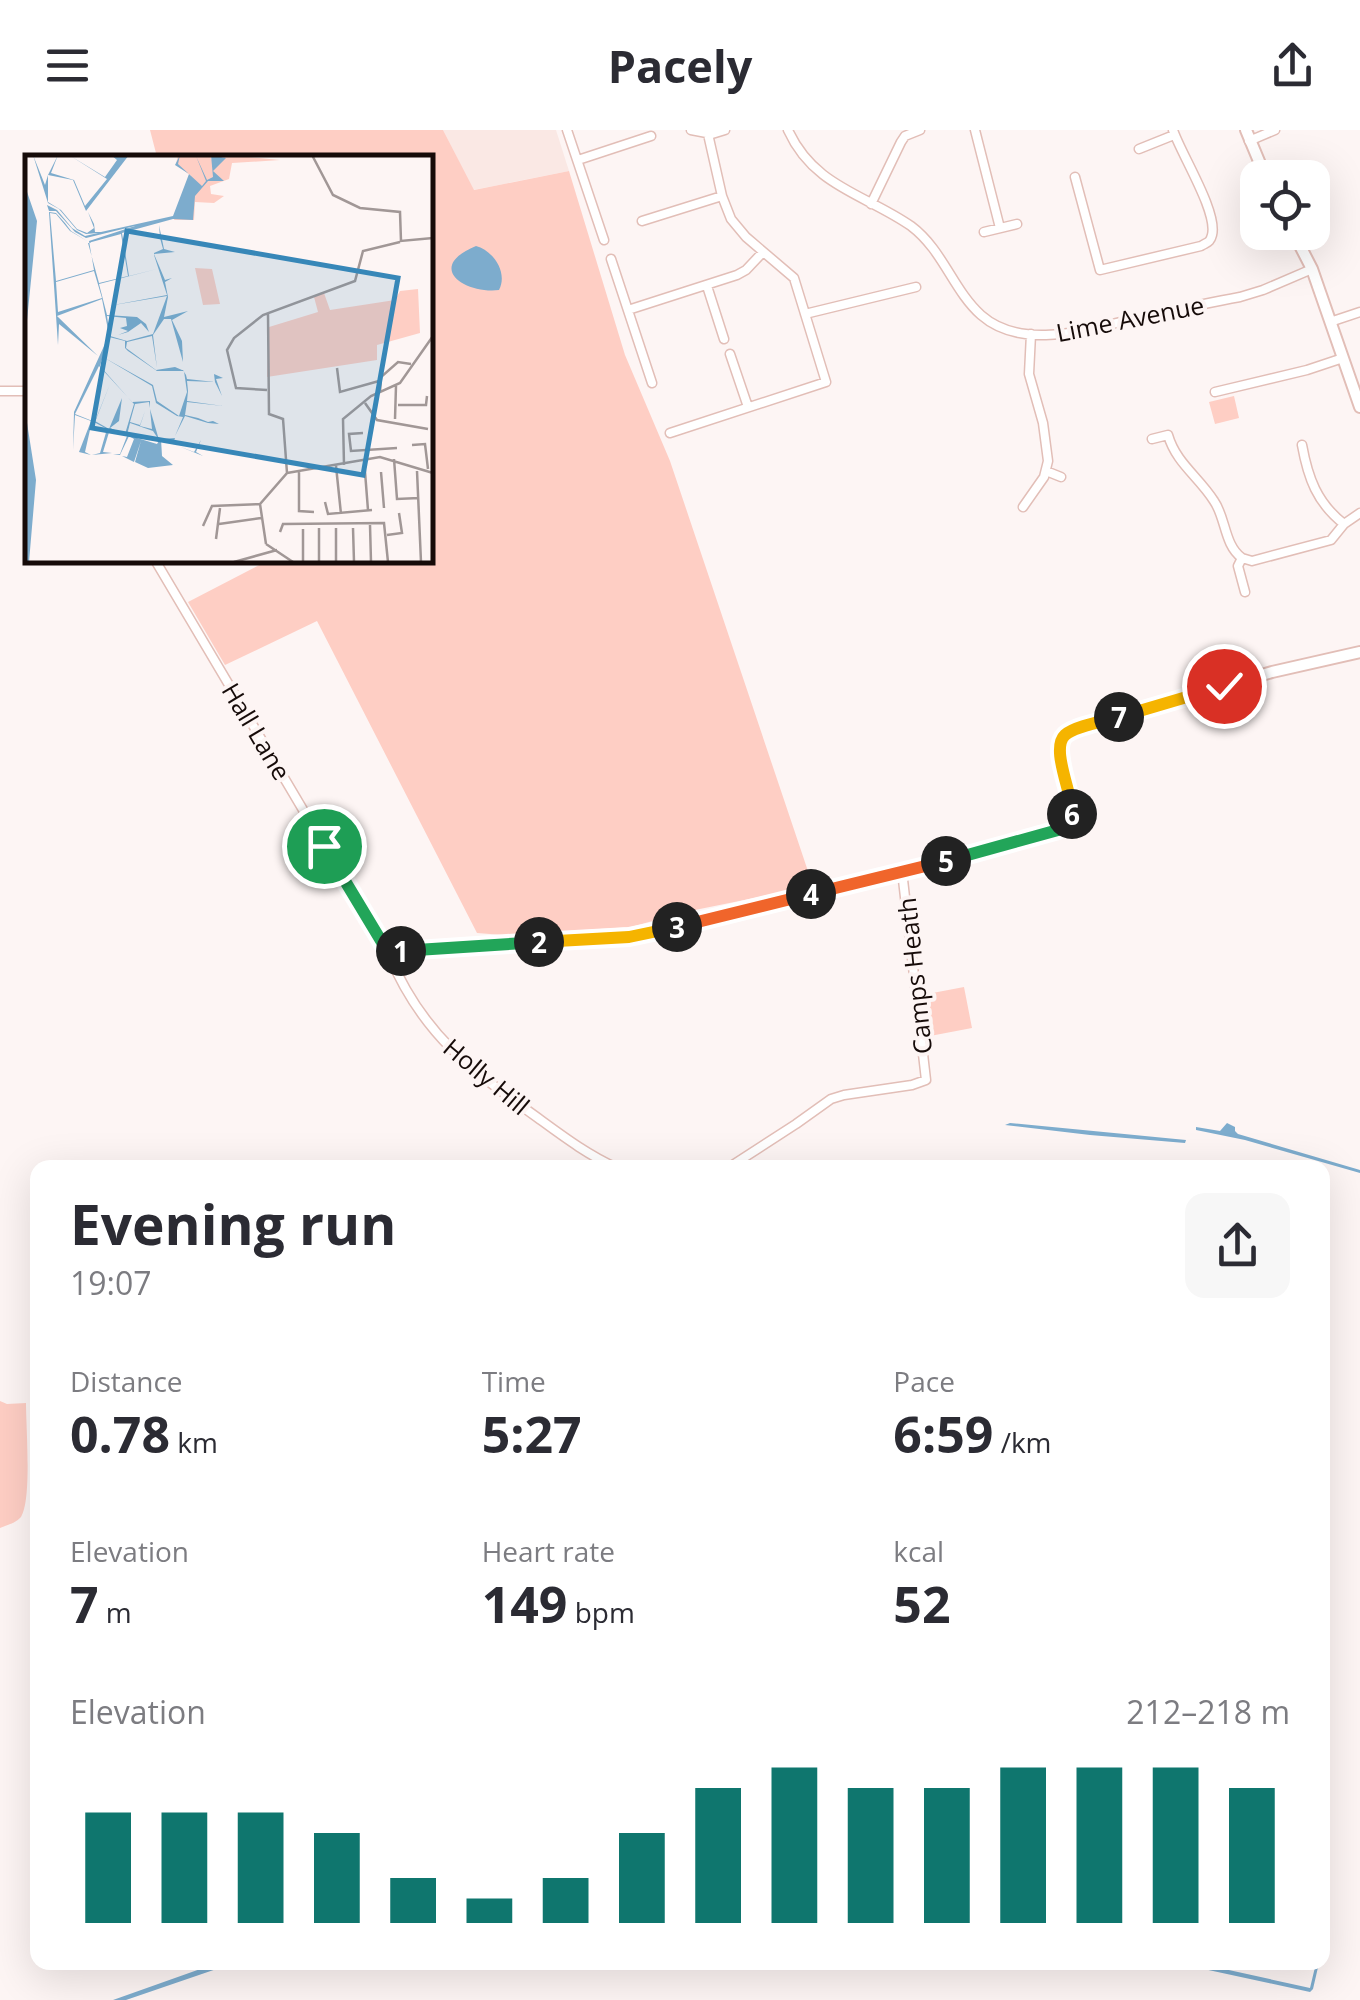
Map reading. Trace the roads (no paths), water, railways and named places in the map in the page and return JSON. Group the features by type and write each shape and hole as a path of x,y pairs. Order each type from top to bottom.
{"street":[{"path":"567,130 604,240"},
{"path":"628,130 632,143"},
{"path":"691,130 708,134 725,130"},
{"name":"Lime Avenue","path":"788,130 800,151 828,180 914,228 929,242 969,302 987,320 1007,330 1064,333 1263,290 1312,268"},
{"path":"871,204 901,142 920,130"},
{"path":"975,130 1000,228"},
{"path":"1258,160 1248,136 1276,130"},
{"path":"1100,270 1201,246 1212,236 1199,185 1173,133 1140,149"},
{"path":"670,433 826,382 794,278 731,219 708,134"},
{"path":"578,160 651,136"},
{"path":"1075,176 1103,283"},
{"path":"1078,188 1090,185"},
{"path":"642,221 668,218 722,196"},
{"path":"984,232 1017,224"},
{"path":"1302,250 1360,407"},
{"path":"628,310 746,270 762,252"},
{"path":"612,258 652,382"},
{"path":"707,286 724,339"},
{"path":"805,314 860,295 916,287"},
{"path":"1330,322 1360,312"},
{"path":"1023,506 1046,471 1048,449 1029,374 1030,334"},
{"path":"730,354 748,407"},
{"path":"1215,392 1343,358"},
{"path":"1229,376 1232,388"},
{"path":"0,391 25,392"},
{"path":"1152,439 1168,435 1176,456 1216,502 1232,547 1242,558 1252,561 1331,540 1360,513"},
{"path":"1302,445 1315,491 1329,512 1344,524"},
{"path":"1046,471 1061,477"},
{"path":"1242,558 1238,566 1245,592"},
{"name":"Hall Lane","path":"156,562 389,954"},
{"path":"389,954 629,937 1058,830 1072,814 1059,752 1065,735 1272,672 1360,652"},
{"name":"Camps Heath","path":"740,1160 831,1099 926,1080 902,872"},
{"name":"Holly Hill","path":"389,954 402,986 442,1041 473,1071 599,1160"}],"water":[{"path":"476,246 498,264 502,277 499,290 473,288 455,277 453,262"},
{"path":"1227,1123 1238,1134 1326,1160 1196,1127 1220,1131"},
{"path":"1005,1125 1186,1140 1185,1143"},
{"path":"1330,1161 1360,1170 1330,1164"},
{"path":"197,1970 214,1970 126,2000 113,2000"},
{"path":"1208,1970 1229,1970 1310,1988 1317,1970 1310,1992"}]}
